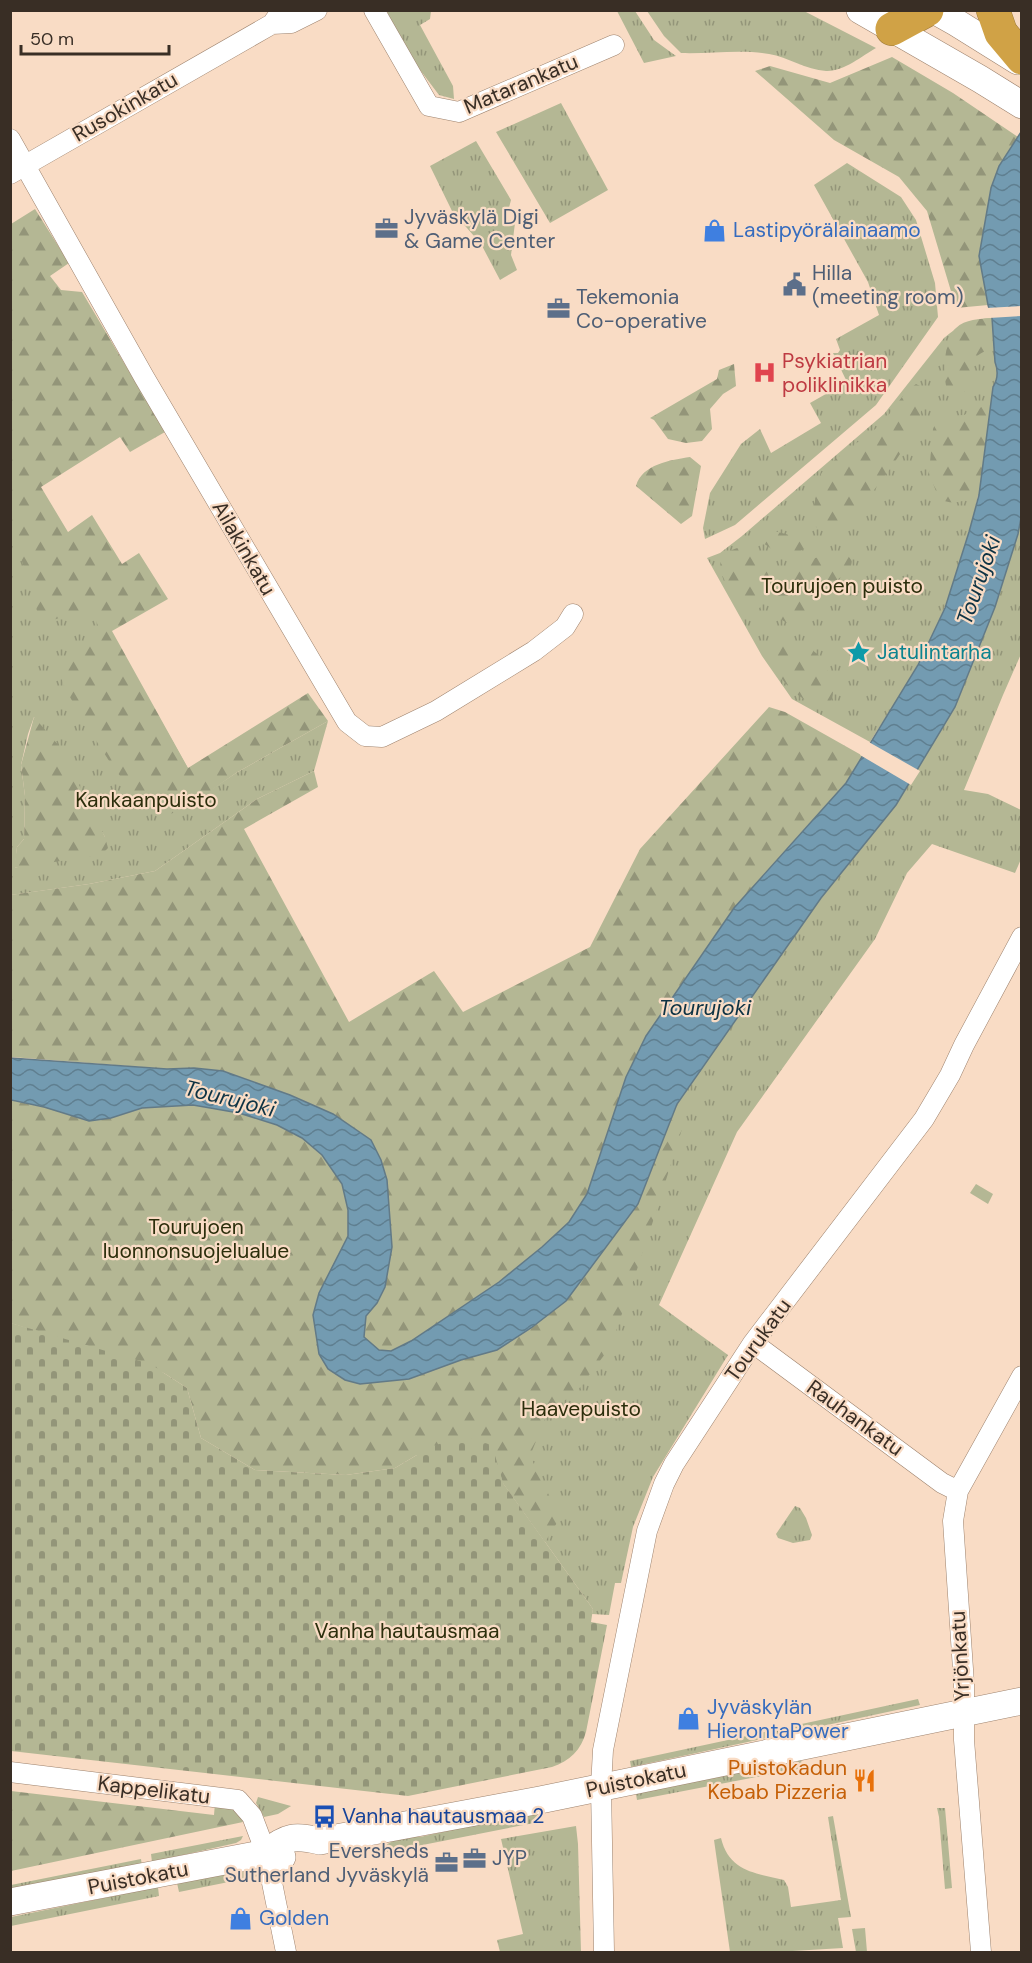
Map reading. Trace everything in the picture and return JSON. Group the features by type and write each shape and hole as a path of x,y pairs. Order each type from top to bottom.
{"highway":[{"path":"892,29 927,10"}],"main road":[{"path":"860,10 1022,105"},
{"path":"934,10 1002,37 1022,63"},
{"name":"Puistokatu","path":"10,1902 266,1853 286,1839 301,1837 320,1841 532,1802 601,1800 963,1712 1022,1701"}],"street":[{"name":"Rusokinkatu","path":"18,170 277,17 291,22 317,10"},
{"name":"Matarankatu","path":"374,10 429,106 459,112 614,45"},
{"name":"Ailakinkatu","path":"10,139 18,170 150,386 347,722 365,736 382,737 436,711 534,651 565,627 573,614"},
{"name":"Tourukatu","path":"604,1953 601,1800 603,1750 647,1531 664,1484 674,1464 753,1343 924,1119 950,1075 1022,937"},
{"name":"Rauhankatu","path":"753,1343 942,1483 958,1491"},
{"name":"Yrjönkatu","path":"981,1953 963,1712 964,1684 953,1521 958,1491 1022,1376"},
{"name":"Kappelikatu","path":"10,1772 238,1800 252,1816 266,1853 286,1953"}],"green space":[{"path":"387,11 431,11 430,19 420,25 453,86 454,99 439,95 399,42"},
{"path":"617,11 635,11 654,40 676,56 644,63"},
{"path":"647,11 804,11 876,48 846,66 832,71 811,68 776,56 758,53 681,53 664,36"},
{"path":"892,57 953,93 1018,137 999,166 992,188 979,256 988,305 956,308 927,211 899,177 834,140 755,71 770,66 830,83"},
{"path":"561,103 608,190 550,223 496,132"},
{"path":"476,141 511,200 506,219 515,223 511,255 517,270 500,280 481,244 452,211 430,166"},
{"path":"847,163 901,197 916,220 935,283 938,317 876,405 735,525 705,539 703,528 710,493 741,444 760,429 771,453 821,423 810,403 847,382 833,353 838,353 840,350 836,339 879,315 868,282 814,185"},
{"path":"35,209 69,263 50,276 61,290 82,292 165,432 130,452 120,437 41,487 68,532 92,515 122,564 139,553 168,599 112,631 188,768 308,693 328,721 236,773 183,810 163,816 142,805 111,764 65,688 56,663 101,633 92,611 68,615 41,624 11,525 11,224"},
{"name":"Tourujoen puisto","path":"992,318 997,378 993,387 985,459 970,530 948,599 934,632 901,694 870,742 792,699 762,656 707,558 720,553 742,536 884,414 944,338 966,324"},
{"path":"992,318 995,349 982,353 975,359 969,389 962,392 948,392 945,359 952,333 964,323"},
{"path":"734,364 736,386 723,394 710,409 712,429 702,441 686,443 668,439 650,418 717,379 719,370"},
{"path":"916,384 922,387 919,420 895,462 868,498 844,524 832,531 819,529 814,525 815,508 819,478 823,472 837,458 882,423 902,397"},
{"path":"992,402 979,495 954,502 939,499 929,473 933,429 937,420 964,415"},
{"name":"Kankaanpuisto","path":"10,438 111,632 203,795 236,773 328,721 314,771 257,799 155,871 89,884 11,895","holes":["34,717 105,837 15,868 17,847 24,839 25,796 21,765"]},
{"path":"690,457 701,466 692,516 681,524 636,486 644,473 658,464"},
{"name":"Haavepuisto","path":"1021,518 1021,654 964,790 988,794 1021,810 1021,859 1015,873 932,844 907,873 875,939 737,1132 659,1305 728,1355 653,1477 633,1527 621,1583 615,1583 609,1615 592,1614 593,1609 503,1483 11,1323 10,1100 461,1360 497,1350 638,1204 677,1104 821,898 896,805 955,707 995,607"},
{"path":"763,528 808,540 808,546 799,552 782,556 760,541 757,535"},
{"path":"742,547 758,555 768,568 765,598 754,613 739,603 721,572 721,559 725,554"},
{"path":"841,554 852,560 851,566 834,583 816,615 808,622 799,625 780,618 776,609 777,601 789,570 800,562"},
{"path":"781,638 804,646 820,657 833,689 829,702 823,705 814,704 794,692 785,682 772,660 771,649 774,639"},
{"path":"769,707 785,712 863,756 846,783 734,908 646,1036 626,1077 587,1194 569,1222 499,1282 411,1341 391,1351 379,1350 364,1337 366,1316 377,1303 371,1140 333,1114 290,1095 223,1071 11,1057 10,895 89,884 155,871 257,799 314,771 318,787 244,829 349,1022 434,971 463,1012 590,947 640,849"},
{"path":"34,717 60,747 105,837 108,848 101,855 14,868 17,847 24,839 25,796 21,765"},
{"name":"Tourujoen luonnonsuojelualue","path":"10,1100 111,1118 142,1108 193,1105 239,1113 277,1125 302,1138 322,1155 342,1184 348,1210 348,1236 313,1315 319,1354 360,1384 409,1379 497,1350 566,1301 638,1204 671,1119 682,1129 611,1346 578,1390 547,1414 530,1456 560,1518 545,1542 503,1483 492,1445 432,1446 395,1468 346,1475 255,1470 201,1438 187,1388 150,1364 11,1323"},
{"path":"976,1184 993,1194 988,1204 970,1193"},
{"name":"Vanha hautausmaa","path":"11,1323 150,1364 187,1388 201,1438 255,1470 346,1475 395,1468 432,1446 465,1437 492,1445 503,1483 593,1609 591,1622 607,1625 586,1732 578,1749 564,1762 552,1767 408,1796 11,1751"},
{"path":"795,1506 800,1508 806,1518 812,1535 810,1540 793,1543 778,1538 776,1534"},
{"path":"918,1699 920,1705 631,1767 630,1761"},
{"path":"801,1760 803,1768 637,1800 636,1794"},
{"path":"12,1779 11,1791 214,1815 215,1803 232,1809 243,1822 11,1871 10,1780"},
{"path":"258,1797 291,1806 278,1814 264,1817 256,1803"},
{"path":"937,1808 945,1808 952,1888 945,1889 939,1817"},
{"path":"537,1814 539,1822 387,1852 386,1845 402,1837 420,1837 502,1819"},
{"path":"833,1816 851,1917 838,1918 843,1948 730,1952 714,1840 721,1838 730,1858 745,1869 784,1880 788,1887 791,1907 841,1900 828,1817"},
{"path":"576,1826 581,1952 500,1952 497,1940 523,1934 501,1839"},
{"path":"243,1836 236,1843 152,1862 151,1854"},
{"path":"141,1859 142,1866 11,1892 11,1885"},
{"path":"250,1868 259,1876 179,1892 177,1883"},
{"path":"158,1887 159,1896 11,1926 11,1917"},
{"path":"865,1928 867,1952 856,1952 852,1929"}],"water":[{"name":"Tourujoki","path":"1021,132 1021,518 995,607 955,707 896,805 821,898 677,1104 638,1204 566,1301 497,1350 409,1379 360,1384 345,1380 328,1369 319,1354 313,1315 319,1293 348,1236 348,1210 342,1184 322,1155 302,1138 277,1125 239,1113 193,1105 142,1108 111,1118 89,1121 44,1107 11,1100 11,1058 223,1071 290,1095 333,1114 371,1140 381,1160 387,1180 392,1247 385,1287 377,1303 366,1316 364,1337 379,1350 391,1351 411,1341 499,1282 542,1247 569,1222 587,1194 626,1077 646,1036 734,908 846,783 918,665 945,608 979,495 993,387 997,374 992,318 979,256 991,188 999,166"}],"pier":[{"path":"1021,306 1021,316 989,318 986,308"},
{"path":"867,741 920,771 911,785 860,755"}],"place":[{"name":"Jyväskylä Digi & Game Center","path":"386,229"},
{"name":"Lastipyörälainaamo","path":"715,230"},
{"name":"Hilla (meeting room)","path":"794,285"},
{"name":"Tekemonia Co-operative","path":"558,309"},
{"name":"Psykiatrian poliklinikka","path":"764,373"},
{"name":"Jatulintarha","path":"859,652"},
{"name":"Jyväskylän HierontaPower","path":"689,1719"},
{"name":"Puistokadun Kebab Pizzeria","path":"865,1780"},
{"name":"Vanha hautausmaa 2","path":"324,1816"},
{"name":"JYP","path":"474,1858"},
{"name":"Eversheds Sutherland Jyväskylä","path":"447,1863"},
{"name":"Golden","path":"241,1918"}]}
